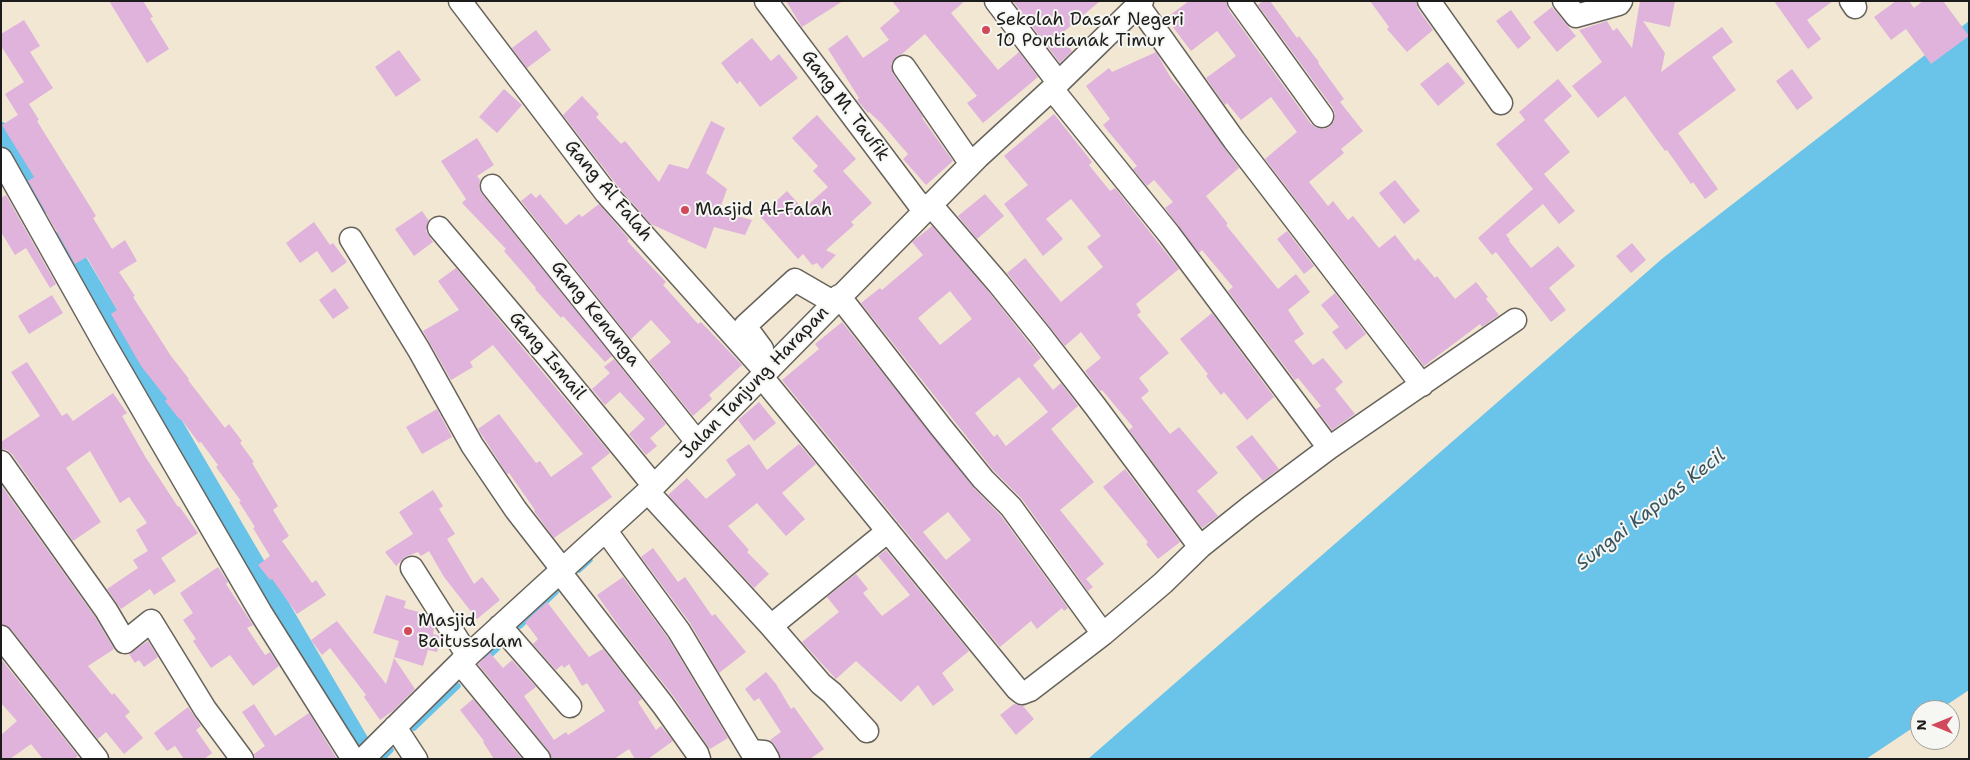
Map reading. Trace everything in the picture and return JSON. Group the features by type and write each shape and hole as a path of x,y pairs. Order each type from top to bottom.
{"street":[{"name":"Gang Al Falah","path":"460,1 606,193 767,371"},
{"name":"Gang M. Taufik","path":"766,1 927,207 998,283 1040,335 1200,547"},
{"path":"996,1 1055,85 1170,234 1329,448"},
{"path":"1239,1 1322,116"},
{"path":"1429,1 1502,103"},
{"path":"1570,9 1619,4 1622,1"},
{"name":"Jalan Tanjung Harapan","path":"363,759 464,659 651,489 927,207 1140,3"},
{"path":"1140,3 1234,140 1422,385"},
{"path":"904,67 971,164"},
{"path":"1,159 107,348 261,613 353,759"},
{"name":"Gang Kenanga","path":"492,186 697,442"},
{"name":"Gang Ismail","path":"440,228 554,364 651,489 821,684 867,731"},
{"path":"351,239 419,350 472,445 516,510 657,697 700,759"},
{"path":"1102,634 1010,507 984,479 836,299 795,280 745,326 767,371 888,531 1017,689 1022,692 1030,690 1102,634 1163,583 1200,547 1250,507 1329,448 1515,320"},
{"path":"1,462 106,610 125,642 151,621 206,709 242,759"},
{"path":"606,531 679,631 751,751 764,752 768,759"},
{"path":"771,626 888,531"},
{"path":"412,568 464,659 539,759"},
{"path":"500,626 570,706"},
{"path":"1,637 97,759"},
{"path":"394,728 416,759"}],"water":[{"name":"Sungai Kapuas Kecil","path":"1969,21 1969,690 1954,700 1910,700 1910,730 1866,759 1088,759 1663,258"}],"building":[{"path":"109,1 143,1 153,17 150,18 169,49 147,63"},
{"path":"786,1 843,1 802,27"},
{"path":"892,1 965,1 951,13 998,70 1019,52 1038,77 983,123 967,103 977,96 925,34 896,57 891,64 893,74 953,161 926,185 903,159 908,154 882,124 868,113 857,100 859,98 828,49 847,35 863,58 889,40 880,28 900,11"},
{"path":"1013,1 1100,1 1060,35 1072,51 1060,63"},
{"path":"1189,1 1226,1 1228,9 1311,124 1317,128 1324,129 1329,127 1334,121 1335,114 1333,108 1258,5 1263,1 1270,1 1297,38 1299,36 1319,62 1344,99 1340,102 1363,131 1341,149 1344,153 1309,182 1328,206 1333,201 1348,220 1353,216 1379,248 1395,235 1415,261 1418,258 1435,278 1437,276 1455,299 1476,282 1488,297 1486,299 1499,315 1482,327 1480,324 1424,366 1265,159 1297,132 1271,97 1241,120 1227,103 1225,105 1206,78 1236,56 1217,31 1191,51 1166,18"},
{"path":"1370,1 1416,1 1418,9 1433,30 1407,52 1387,29 1389,27"},
{"path":"1640,1 1675,1 1670,27 1643,21 1665,53 1661,72 1722,27 1733,42 1712,57 1736,90 1678,133 1718,189 1705,199 1693,182 1691,184 1667,150 1665,151 1625,96 1598,118 1572,86 1602,62 1579,30 1607,21 1613,31 1617,28 1632,48"},
{"path":"1774,1 1833,1 1807,20 1821,39 1808,49"},
{"path":"1896,1 1909,1 1914,8 1923,1 1943,1 1969,36 1931,64 1906,29 1891,40 1874,17"},
{"path":"1552,7 1576,36 1557,52 1533,22"},
{"path":"1511,10 1531,38 1518,49 1496,21"},
{"path":"24,20 40,46 30,52 53,88 29,104 39,120 37,121 96,216 93,218 112,249 125,240 137,261 119,272 135,296 133,297 188,380 225,428 229,424 242,441 240,443 254,462 252,463 278,506 273,510 289,536 282,541 312,583 316,580 326,595 297,614 272,579 270,580 258,565 270,556 239,502 241,501 216,467 218,465 201,442 199,443 165,401 167,399 141,366 111,314 117,310 87,257 75,264 28,181 34,177 2,125 18,115 5,94 24,82 1,46 1,34"},
{"path":"536,30 551,50 527,68 512,48"},
{"path":"752,38 771,61 779,54 798,78 760,107 740,81 737,84 721,63"},
{"path":"399,50 421,80 396,97 375,67"},
{"path":"1156,52 1171,78 1185,94 1239,168 1206,196 1228,224 1226,225 1278,289 1296,274 1310,292 1288,310 1304,334 1294,341 1313,365 1323,358 1343,382 1335,389 1355,414 1332,430 1316,409 1321,406 1298,378 1295,380 1228,291 1233,287 1202,250 1199,253 1165,208 1173,202 1154,180 1147,186 1133,169 1137,166 1103,125 1110,119 1086,86 1109,68 1112,72"},
{"path":"1448,62 1465,83 1438,106 1420,84"},
{"path":"1792,69 1813,98 1797,110 1776,81"},
{"path":"1558,79 1572,96 1544,120 1570,152 1544,174 1575,211 1559,224 1543,204 1506,235 1531,268 1558,246 1575,266 1549,288 1566,310 1551,322 1496,252 1492,255 1478,238 1533,189 1496,144 1525,120 1519,112"},
{"path":"504,89 522,105 497,133 479,117"},
{"path":"582,96 599,114 596,117 621,144 625,141 659,182 669,164 688,169 711,121 725,128 706,173 727,189 719,211 752,220 745,235 714,227 706,249 651,224 620,189 563,115"},
{"path":"1054,114 1092,162 1089,165 1110,191 1115,188 1179,269 1136,304 1141,312 1137,315 1169,353 1139,378 1149,391 1141,398 1170,434 1179,427 1218,473 1197,491 1218,516 1202,528 1129,430 1133,427 1102,390 1100,391 1085,371 1101,358 1081,332 1065,346 1007,273 1025,258 1061,302 1103,267 1087,247 1101,236 1071,199 1046,219 1063,239 1043,256 1004,204 1028,185 1004,156"},
{"path":"817,115 856,159 843,171 872,203 851,222 854,225 826,250 836,255 822,269 817,263 812,265 803,254 798,259 760,216 787,191 803,209 828,187 813,171 818,166 792,138"},
{"path":"477,138 494,165 477,176 480,180 479,187 482,194 612,356 605,362 563,316 561,318 504,251 506,249 462,203 466,199 441,161"},
{"path":"1395,180 1420,211 1404,224 1379,193"},
{"path":"531,193 536,198 540,194 566,225 579,214 582,217 599,204 629,239 627,241 666,282 663,285 698,324 701,322 742,365 709,395 712,399 693,416 649,361 671,342 651,320 631,339 521,201"},
{"path":"985,194 1004,216 977,239 958,216"},
{"path":"6,195 56,284 50,288 26,248 15,255 1,232 1,198"},
{"path":"422,211 429,221 426,231 433,242 414,256 395,229"},
{"path":"314,222 330,245 333,243 347,262 332,273 317,251 300,263 286,243"},
{"path":"932,226 988,291 1041,358 1033,365 1053,390 1061,383 1078,406 1051,429 1094,482 1060,510 1104,564 1086,579 1093,587 1088,591 1022,499 993,470 861,303 880,288 882,290 923,255 912,242","holes":["950,291 972,319 940,345 918,318","1019,377 1048,412 1006,446 997,434 994,437 975,413"]},
{"path":"1287,231 1314,266 1304,274 1277,239"},
{"path":"1632,243 1646,260 1631,273 1616,256"},
{"path":"456,268 610,453 591,468 612,497 554,538 509,473 507,474 478,429 499,414 536,463 540,461 551,477 583,454 493,345 470,362 473,367 451,380 423,331 459,310 438,281"},
{"path":"335,288 349,308 333,319 319,300"},
{"path":"1335,293 1366,334 1346,350 1332,332 1339,327 1321,305"},
{"path":"52,295 63,313 29,334 18,316"},
{"path":"1212,313 1274,397 1247,420 1224,392 1221,395 1206,376 1208,374 1180,339"},
{"path":"842,322 973,487 1001,516 1068,608 1064,611 1062,608 1037,629 1031,621 1000,647 782,380 819,349 815,344","holes":["948,512 971,540 946,560 923,532"]},
{"path":"614,359 666,424 650,438 657,446 646,455 629,434 645,419 620,392 605,405 592,389 610,373 604,367"},
{"path":"27,362 62,416 67,413 73,421 113,393 127,413 122,416 146,458 178,507 198,533 161,558 176,581 154,595 150,589 121,609 107,589 138,568 133,560 148,551 136,530 147,523 129,497 120,503 90,451 66,468 101,522 73,541 12,454 7,450 1,449 1,442 40,416 11,372"},
{"path":"759,402 776,423 754,441 738,420"},
{"path":"437,409 452,437 422,454 406,427"},
{"path":"1252,435 1279,469 1263,481 1236,447"},
{"path":"749,444 767,470 799,444 816,464 782,493 805,519 786,536 757,503 728,526 749,550 747,552 769,574 754,588 668,495 687,478 706,499 736,475 726,460"},
{"path":"1125,469 1180,542 1158,559 1146,544 1148,542 1103,487"},
{"path":"1,485 95,617 114,649 88,666 112,695 114,693 130,712 125,716 143,738 124,754 106,732 98,739 11,629 1,624"},
{"path":"433,490 443,506 439,509 455,534 447,539 474,584 482,577 500,600 477,619 444,577 429,551 421,556 418,552 405,557 396,566 385,552 413,534 399,512"},
{"path":"653,548 678,582 685,577 712,616 715,614 746,652 719,673 690,623 641,557"},
{"path":"886,550 969,651 942,673 954,690 933,706 918,685 901,702 856,661 836,679 802,642 839,612 827,597 856,574 868,589 863,593 882,616 910,595 878,556"},
{"path":"218,567 228,582 226,584 253,625 247,628 265,655 270,652 279,666 253,686 230,655 211,668 193,641 196,639 183,620 193,613 180,593"},
{"path":"623,577 668,638 728,738 710,749 674,697 623,632 597,595"},
{"path":"386,595 406,601 404,608 426,614 434,628 433,634 440,636 441,639 437,652 428,650 423,666 394,657 399,641 373,633"},
{"path":"547,602 589,657 603,649 642,699 638,702 656,730 661,726 673,741 648,759 635,759 629,749 614,759 552,759 549,751 478,664 490,653 503,668 512,660 536,687 524,696 554,740 566,732 568,735 605,711 587,683 582,686 569,664 564,668 562,665 556,670 533,644 538,639 525,622"},
{"path":"337,621 386,684 394,658 415,689 394,710 380,720 364,697 366,695 330,648 322,655 311,640"},
{"path":"148,641 158,657 144,667 139,660 135,663 129,654"},
{"path":"1,659 78,756 74,759 43,759 31,744 10,759 1,759 1,735 17,721 1,703"},
{"path":"766,672 776,684 791,709 794,707 824,749 810,759 781,759 775,745 770,740 781,732 759,698 754,701 745,689"},
{"path":"473,699 522,759 494,759 484,741 460,710"},
{"path":"254,704 275,736 309,713 337,759 255,759 254,754 265,746 242,712"},
{"path":"1014,704 1023,706 1034,719 1016,735 1000,715"},
{"path":"188,707 201,726 196,730 212,753 204,759 184,759 175,746 167,751 154,733"}],"waterway":[{"path":"1,132 43,204"},
{"path":"64,239 369,759"},
{"path":"579,570 590,560"},
{"path":"520,626 556,592"},
{"path":"486,659 498,648"},
{"path":"414,728 458,686"},
{"path":"382,759 391,750"}],"place":[{"name":"Sekolah Dasar Negeri 10 Pontianak Timur","path":"986,30"},
{"name":"Masjid Al-Falah","path":"685,210"},
{"name":"Masjid Baitussalam","path":"408,631"}]}
